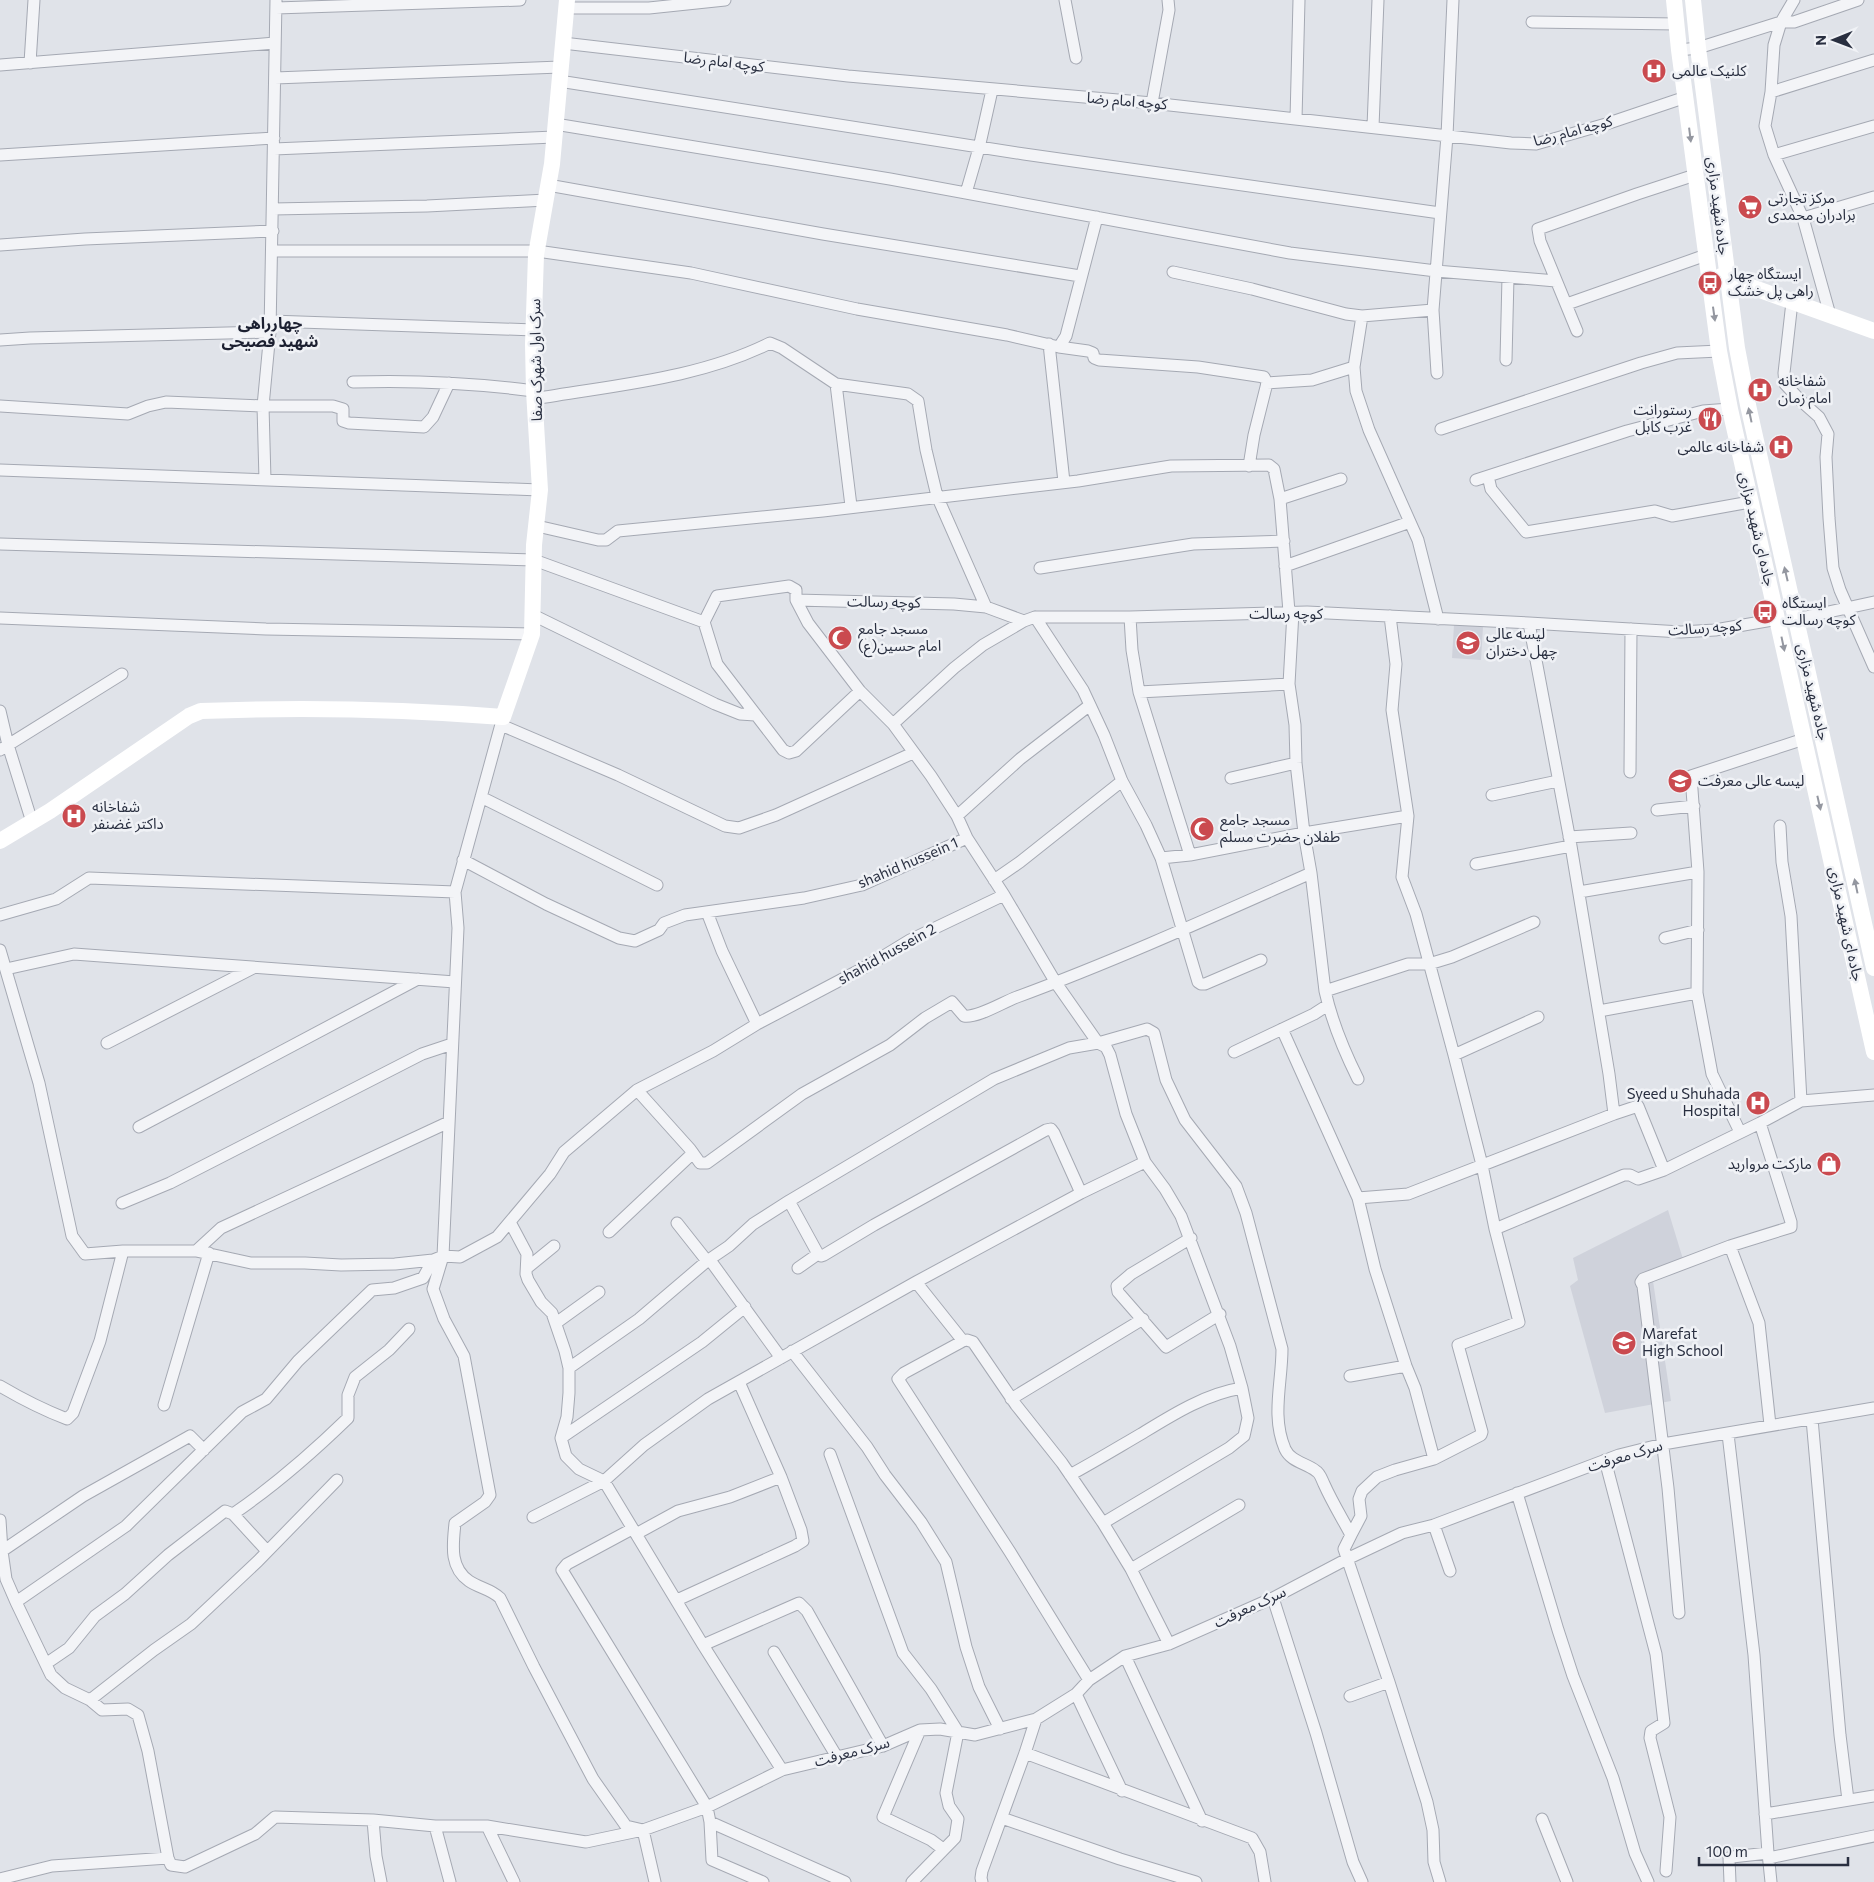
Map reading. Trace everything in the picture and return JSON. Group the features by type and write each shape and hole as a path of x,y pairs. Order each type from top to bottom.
{"main road":[{"name":"جاده ای شهید مزاری","path":"1674,0 1708,272 1719,351 1730,409 1874,1052"},
{"name":"جاده شهید مزاری","path":"1693,0 1737,348 1796,619 1868,913 1874,968"},
{"name":"سرک اول شهرک صفا","path":"502,721 532,634 534,560 540,490 534,395 536,251 552,164 567,4"},
{"path":"1708,272 1874,331"},
{"path":"0,841 32,822 189,716 201,711 331,709 447,712 502,721"}],"street":[{"path":"30,63 34,0"},
{"path":"265,480 263,406 270,326 276,4 520,0"},
{"path":"567,4 648,8 725,0"},
{"path":"1065,0 1076,58"},
{"path":"1152,102 1169,10 1168,0"},
{"path":"1296,119 1299,0"},
{"path":"1373,128 1378,0"},
{"path":"1437,373 1433,310 1447,136 1453,0"},
{"path":"1794,0 1781,22 1774,45 1771,92 1765,126 1774,155 1803,218 1830,315"},
{"path":"1679,50 1698,48 1781,22 1794,22 1858,0"},
{"path":"1532,22 1677,24"},
{"path":"0,65 275,43"},
{"name":"کوچه امام رضا","path":"563,43 848,76 992,90 1152,102 1511,143 1536,144 1686,98"},
{"path":"1771,92 1874,60"},
{"path":"275,78 560,74 979,148 1440,213"},
{"path":"966,193 979,148 992,90"},
{"path":"1774,155 1874,126"},
{"path":"0,155 554,131 890,179 1290,253 1436,271 1556,281"},
{"path":"1577,332 1540,240 1538,230 1696,175"},
{"path":"273,209 427,206 547,193 822,234 1080,276"},
{"path":"1803,218 1874,196"},
{"path":"1054,345 1066,336 1080,276 1097,217"},
{"path":"0,245 85,239 273,231"},
{"path":"272,251 536,251 691,273 857,309 1088,350 1093,354 1094,358 1099,360 1198,367 1246,373 1264,377 1267,383 1254,435 1249,466"},
{"path":"1567,304 1706,255"},
{"path":"1173,272 1252,289 1346,314 1362,316 1433,310"},
{"path":"1506,360 1508,277"},
{"path":"1792,302 1784,373 1785,384 1819,417 1828,434 1826,457 1834,568 1840,590 1874,667"},
{"path":"1362,316 1354,367 1356,391 1369,430 1418,540 1438,619"},
{"path":"0,340 270,326 534,330"},
{"path":"353,382 388,381 479,384 534,395 687,373 738,358 770,343 782,348 836,384 908,394 918,401 926,450 937,496 986,607"},
{"path":"1054,345 1064,482"},
{"path":"1441,429 1641,363 1677,353 1719,351"},
{"path":"1267,383 1312,380 1354,367"},
{"path":"0,406 128,414 148,406 166,402 263,406 333,406 343,409 343,421 349,424 424,427 433,417 449,384"},
{"path":"836,384 851,506"},
{"path":"1476,480 1627,432 1703,411 1730,409"},
{"path":"536,526 598,540 606,540 618,531 823,511 851,506 1064,482 1171,466 1269,465 1274,469 1280,499 1285,566 1291,612 1289,684 1295,725 1296,763 1325,991 1343,1048 1358,1079"},
{"path":"0,470 540,490"},
{"path":"1488,476 1492,489 1526,532 1655,511 1672,516 1750,502"},
{"path":"1280,499 1341,479"},
{"path":"1285,566 1410,522"},
{"path":"1040,568 1193,544 1284,541"},
{"path":"0,544 534,560 704,622 718,664 755,715 783,750 789,753 796,751 860,691"},
{"name":"shahid hussein 1","path":"463,860 546,904 619,938 635,941 659,930 664,923 685,915 804,898 862,885 967,838 957,816 893,724 860,691 808,623 796,600 796,590 789,586 717,596 704,622"},
{"name":"کوچه رسالت","path":"796,600 954,604 986,607 1030,619 1291,612 1695,631 1715,630 1778,619"},
{"path":"1796,619 1874,602"},
{"path":"533,615 715,704 740,714 755,715"},
{"path":"1390,616 1396,664 1392,710 1408,816 1402,877 1416,914 1454,1055 1519,1322 1458,1345 1482,1432 1481,1435 1434,1459 1377,1477 1362,1491 1359,1499 1361,1516 1344,1549 1390,1682 1428,1802 1433,1830 1434,1862 1440,1882"},
{"path":"1130,617 1132,650 1139,692 1190,855"},
{"path":"0,618 266,629 532,634"},
{"path":"893,724 954,668 983,646 1030,619 1083,690 1122,782 1146,825 1161,858 1198,982 1205,984 1261,960"},
{"path":"1529,623 1579,892 1614,1114"},
{"path":"1630,772 1631,629"},
{"path":"4,747 122,674"},
{"path":"1139,692 1289,684"},
{"path":"957,816 1020,759 1090,705"},
{"path":"0,711 4,747 32,822"},
{"path":"655,1882 643,1830 626,1826 593,1779 500,1598 494,1592 469,1581 458,1570 452,1550 455,1523 485,1502 490,1495 464,1356 444,1319 433,1289 438,1258 449,1122 458,928 455,892 502,721 725,826 739,828 776,815 913,753"},
{"path":"1740,1132 1712,1074 1696,993 1698,872 1694,806 1690,780 1694,774 1804,739"},
{"path":"1231,778 1296,763"},
{"path":"1492,795 1558,781"},
{"path":"994,880 1020,862 1122,782"},
{"path":"481,797 656,885"},
{"path":"1656,810 1694,806"},
{"path":"1161,858 1190,855 1304,833 1408,816"},
{"path":"1780,826 1782,862 1790,916 1801,1101"},
{"path":"1476,864 1570,842 1631,832"},
{"path":"967,838 1004,895 1056,983 1098,1043 1106,1047 1110,1055 1126,1114 1145,1162 1165,1189 1181,1216 1220,1314 1242,1388 1248,1418 1244,1436 1229,1448 1103,1523"},
{"path":"1579,892 1698,872"},
{"path":"637,1090 700,1163 707,1163 802,1094 890,1045 925,1018 952,1002 964,1016 971,1017 995,1005 1056,983 1182,931 1311,873"},
{"path":"0,915 56,900 89,878 455,892"},
{"name":"shahid hussein 2","path":"6,969 39,1082 72,1236 85,1254 123,1251 196,1251 251,1263 395,1264 460,1257 497,1237 550,1174 564,1152 637,1090 714,1051 757,1024 869,965 910,940 1004,895"},
{"path":"707,912 722,951 757,1024"},
{"path":"1325,991 1408,964 1429,964 1452,957 1534,922"},
{"path":"1665,938 1698,930"},
{"path":"0,950 6,969 74,954 455,982"},
{"path":"107,1044 255,967"},
{"path":"138,1127 418,979"},
{"path":"1599,1011 1696,993"},
{"path":"1234,1052 1314,1014 1328,1005"},
{"path":"1454,1055 1538,1017"},
{"path":"569,1368 639,1319 708,1260 729,1246 753,1224 994,1079 1069,1048 1098,1043 1147,1029 1154,1033 1166,1080 1185,1120 1236,1186 1246,1213 1282,1350 1278,1417 1286,1450 1293,1459 1318,1472 1351,1535"},
{"path":"1282,1029 1358,1198 1375,1269 1406,1366 1416,1388 1434,1459"},
{"path":"122,1203 170,1183 422,1054 452,1044"},
{"path":"1495,1229 1624,1175 1630,1175 1638,1179 1664,1170 1801,1101 1874,1095"},
{"path":"1358,1198 1408,1194 1638,1106 1664,1170"},
{"path":"196,1251 221,1228 449,1122"},
{"path":"1679,1613 1663,1444 1644,1286 1641,1282 1730,1246 1791,1227 1792,1225 1760,1123"},
{"path":"789,1201 818,1254 821,1256 1046,1130 1051,1129 1081,1193"},
{"path":"610,1232 693,1153"},
{"path":"533,1516 604,1481 644,1445 708,1399 916,1282 1081,1193 1145,1162"},
{"path":"510,1222 526,1254 526,1274 528,1280 541,1302 552,1313 569,1368 567,1417 561,1438 566,1456 580,1469 604,1481 703,1645 782,1770"},
{"path":"677,1223 745,1306 781,1358"},
{"path":"1191,1238 1131,1274 1117,1286 1118,1292 1166,1347 1220,1314"},
{"path":"527,1268 554,1246"},
{"path":"1730,1246 1758,1323 1770,1425"},
{"path":"0,1386 36,1407 48,1409 68,1419 73,1413 100,1341 123,1251"},
{"path":"164,1405 209,1253"},
{"path":"798,1268 818,1254"},
{"path":"16,1602 126,1526 242,1412 266,1399 298,1361 372,1290 394,1288 423,1278 438,1258"},
{"path":"916,1282 963,1340"},
{"path":"556,1323 599,1292"},
{"path":"561,1438 702,1342 745,1306"},
{"path":"1012,1399 1143,1319"},
{"path":"233,1514 265,1492 329,1437 348,1418 348,1395 355,1378 389,1350 409,1329"},
{"path":"1089,1680 1010,1552 898,1380 912,1368 963,1340 973,1342 1012,1399 1103,1523 1131,1569 1169,1644"},
{"path":"792,1352 867,1447 921,1522 946,1562 966,1647 979,1687 1000,1729"},
{"path":"1350,1376 1406,1366"},
{"path":"677,1600 803,1541 801,1530 781,1477 739,1382"},
{"path":"1070,1476 1179,1411 1226,1390 1242,1388"},
{"name":"سرک معرفت","path":"168,1858 171,1865 185,1867 254,1834 275,1817 373,1820 435,1826 487,1826 586,1842 643,1830 707,1807 782,1770 883,1746 920,1730 940,1729 975,1735 1036,1719 1076,1694 1089,1680 1125,1656 1169,1644 1273,1598 1347,1559 1402,1533 1434,1525 1606,1460 1663,1444 1874,1408"},
{"path":"1812,1419 1840,1735 1848,1800"},
{"path":"1728,1434 1754,1655 1768,1855 1772,1882"},
{"path":"2,1551 83,1496 190,1436 204,1450"},
{"path":"830,1454 903,1654 931,1689 958,1732 946,1793 948,1806 958,1819 955,1838 912,1882"},
{"path":"1606,1460 1656,1654 1664,1723 1651,1731 1650,1738 1670,1817 1666,1870"},
{"path":"763,1882 712,1860 710,1822 707,1807 562,1570 567,1564 678,1511 730,1497 781,1477"},
{"path":"90,1700 191,1624 337,1480"},
{"path":"1517,1493 1564,1648 1613,1778 1635,1853 1648,1882"},
{"path":"1131,1569 1239,1505"},
{"path":"46,1664 69,1648 95,1616 125,1594 168,1555 225,1512 233,1514 267,1551"},
{"path":"0,1520 6,1579 51,1675 65,1688 90,1700 102,1710 128,1709 138,1715 148,1752 168,1858 52,1866 0,1879"},
{"path":"1434,1525 1450,1571"},
{"path":"1273,1598 1316,1733 1353,1862 1362,1882"},
{"path":"703,1645 799,1603 807,1611 883,1746"},
{"path":"774,1652 837,1757"},
{"path":"1125,1656 1202,1821"},
{"path":"1350,1696 1390,1682"},
{"path":"1076,1694 1122,1790"},
{"path":"982,1882 980,1878 982,1871 1036,1719"},
{"path":"920,1730 883,1818 931,1840 944,1849"},
{"path":"1025,1753 1202,1821 1252,1838 1260,1852 1266,1882"},
{"path":"1765,1814 1874,1796"},
{"path":"1002,1818 1120,1859 1196,1882"},
{"path":"1542,1819 1567,1882"},
{"path":"373,1820 376,1856 381,1882"},
{"path":"710,1822 844,1882"},
{"path":"435,1826 450,1882"},
{"path":"487,1826 514,1882"},
{"path":"1730,1882 1729,1858 1732,1856 1768,1855 1874,1836"}],"shaded area":[{"name":"لیسه عالی چهل دختران","path":"1454,625 1483,627 1481,660 1452,658"},
{"name":"Marefat High School","path":"1668,1210 1686,1269 1653,1281 1671,1401 1605,1413 1570,1286 1578,1280 1573,1258"}],"place":[{"name":"کلنیک عالمی","path":"1654,71"},
{"name":"مرکز تجارتی برادران محمدی","path":"1750,207"},
{"name":"ایستگاه چهار راهی پل خشک","path":"1710,283"},
{"name":"شفاخانه امام زمان","path":"1760,390"},
{"name":"رستورانت غرب کابل","path":"1710,419"},
{"name":"شفاخانه عالمی","path":"1781,447"},
{"name":"ایستگاه کوچه رسالت","path":"1765,612"},
{"name":"مسجد جامع امام حسین(ع)","path":"840,638"},
{"name":"لیسه عالی چهل دختران","path":"1468,643"},
{"name":"لیسه عالی معرفت","path":"1680,781"},
{"name":"شفاخانه داکتر غضنفر","path":"74,816"},
{"name":"مسجد جامع طفلان حضرت مسلم","path":"1202,829"},
{"name":"Syeed u Shuhada Hospital","path":"1758,1103"},
{"name":"مارکت مروارید","path":"1829,1164"},
{"name":"Marefat High School","path":"1624,1343"}],"district":[{"name":"چهارراهی شهید فصیحی","path":"270,332"}]}
